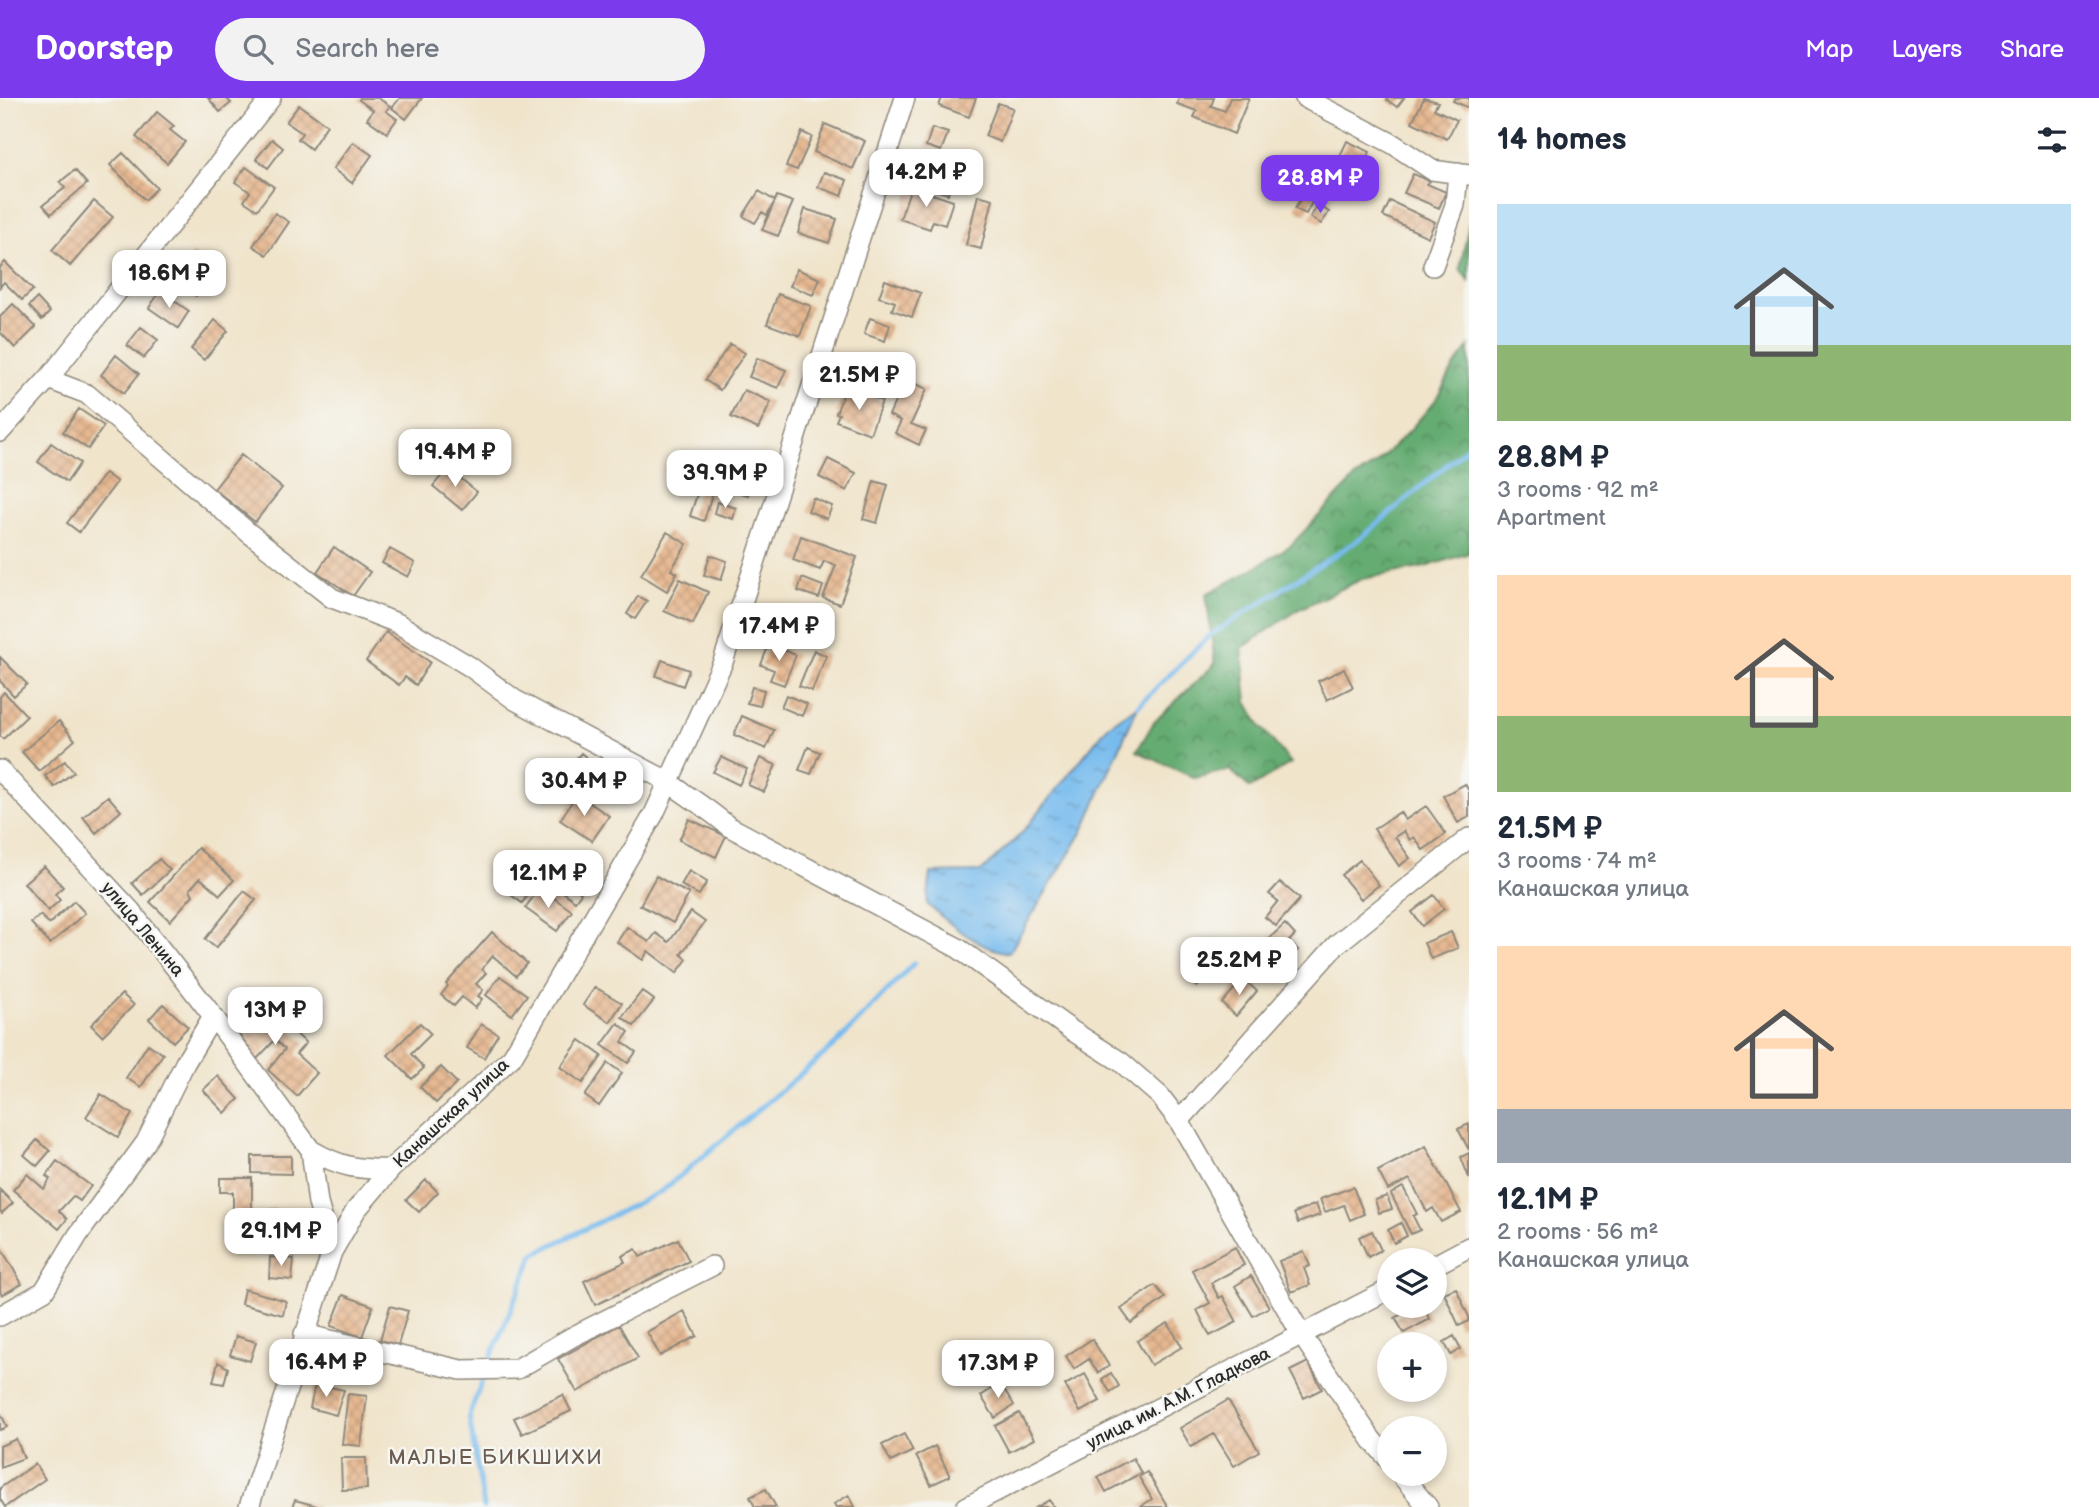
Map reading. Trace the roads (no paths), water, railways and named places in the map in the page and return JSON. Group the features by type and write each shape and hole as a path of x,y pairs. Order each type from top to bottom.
{"street":[{"path":"0,432 48,379 271,98"},
{"name":"Канашская улица","path":"248,1507 332,1252 356,1210 391,1169 512,1057 654,814 667,780 723,662 905,98"},
{"path":"1305,98 1393,144 1432,170 1464,174 1433,266"},
{"path":"48,379 87,394 249,533 332,598 397,623 469,666 515,700 667,780 688,797 703,804 728,826 958,948 1070,1030 1121,1062 1160,1096 1179,1121 1301,1335 1377,1446"},
{"name":"улица Ленина","path":"0,770 131,911 213,1016 311,1150 318,1203 332,1252"},
{"path":"1179,1121 1337,944 1469,838"},
{"path":"0,1316 44,1291 78,1235 146,1142 185,1063 213,1016"},
{"path":"311,1150 334,1164 362,1170 391,1169"},
{"path":"1447,1259 1469,1247"},
{"path":"304,1335 461,1370 517,1369 572,1337 712,1266"},
{"name":"улица им. А.М. Гладкова","path":"966,1507 1377,1296"},
{"path":"1410,1486 1428,1507"}],"water":[{"path":"1138,706 1083,831 1009,953 976,941 927,904 931,873 981,872 1020,835 1108,726"}],"waterway":[{"path":"1138,706 1209,636 1361,538 1469,446"},
{"path":"490,1360 534,1254 662,1191 835,1045 914,963"},
{"path":"483,1378 469,1416 484,1507"}],"district":[{"name":"МАЛЫЕ БИКШИХИ","path":"496,1457"}]}
